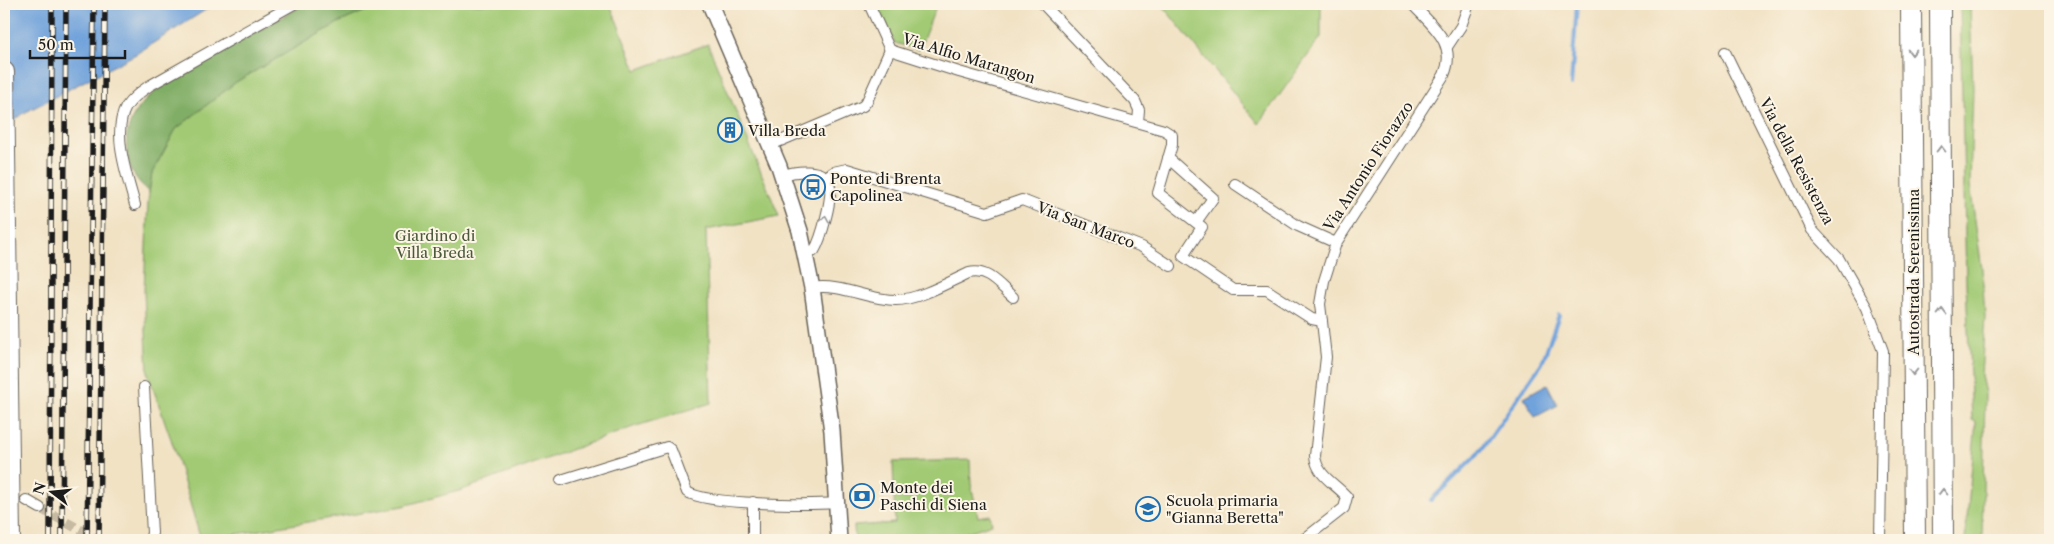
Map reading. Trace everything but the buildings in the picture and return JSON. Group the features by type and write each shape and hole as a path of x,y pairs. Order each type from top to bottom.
{"highway":[{"name":"Autostrada Serenissima","path":"1911,4 1915,540"},
{"name":"Autostrada Serenissima","path":"1941,4 1943,540"},
{"path":"4,72 10,540"}],"main road":[{"path":"710,4 771,145 796,216 812,288 832,431 839,540"}],"street":[{"path":"135,206 121,154 122,119 125,109 131,100 149,86 294,4"},
{"path":"869,4 890,50"},
{"path":"1043,4 1135,101 1139,110 1138,122"},
{"path":"1412,4 1442,37 1448,47"},
{"name":"Via Antonio Fiorazzo","path":"1303,540 1344,508 1347,498 1321,474 1316,465 1315,456 1326,357 1320,304 1324,282 1336,243 1444,75 1449,57 1448,47 1461,26 1469,4"},
{"name":"Via Alfio Marangon","path":"771,145 863,106 890,50 959,72 1164,130 1172,135 1172,145 1158,193 1196,222"},
{"name":"Via della Resistenza","path":"1725,52 1812,230 1839,258 1867,308 1883,351 1880,540"},
{"path":"1168,158 1213,198 1196,222 1202,227 1183,256 1233,290 1267,290 1312,319 1322,321"},
{"name":"Via San Marco","path":"826,177 833,172 847,168 987,212 1022,200 1142,247 1171,266"},
{"path":"782,175 796,171 822,174 830,183 823,232 814,251 804,254"},
{"path":"1235,184 1284,218 1313,234 1336,243"},
{"path":"812,288 838,288 887,299 905,299 969,273 979,271 986,274 1013,297"},
{"path":"144,387 152,533 150,540"},
{"path":"562,477 667,446 671,450 687,492 691,495 725,500 804,506 837,503"},
{"path":"26,500 40,508"},
{"path":"753,502 753,540"}],"green space":[{"path":"306,4 381,4 338,23 236,82 176,129 152,173 149,193 132,172 127,147 129,128 137,111 164,84"},
{"name":"Giardino di Villa Breda","path":"381,4 610,4 636,70 708,44 779,216 706,230 711,403 633,427 462,490 403,506 201,540 172,442 148,374 144,291 148,201 152,173 176,129 236,82 338,23"},
{"path":"877,4 937,4 919,50 895,43"},
{"path":"1161,4 1321,4 1321,37 1259,124"},
{"path":"1960,4 1970,4 1973,89 1970,185 1982,269 1985,317 1981,376 1985,393 1982,540 1965,540 1976,422 1972,420 1966,283"},
{"path":"970,460 971,484 978,517 990,515 992,524 944,540 855,540 854,526 895,523 893,462"}],"water":[{"path":"4,4 215,4 136,54 24,113 4,129"},
{"path":"1547,384 1558,405 1535,417 1524,397"}],"waterway":[{"path":"1571,85 1577,4"},
{"path":"1431,500 1479,453 1542,363 1559,315"}],"tunnel":[{"path":"40,508 99,540"}],"railway":[{"path":"50,540 52,4"},
{"path":"62,540 66,4"},
{"path":"87,540 94,4"},
{"path":"99,540 105,4"}],"place":[{"name":"Villa Breda","path":"730,130"},
{"name":"Ponte di Brenta Capolinea","path":"813,187"},
{"name":"Monte dei Paschi di Siena","path":"862,496"},
{"name":"Scuola primaria \"Gianna Beretta\"","path":"1148,509"}]}
